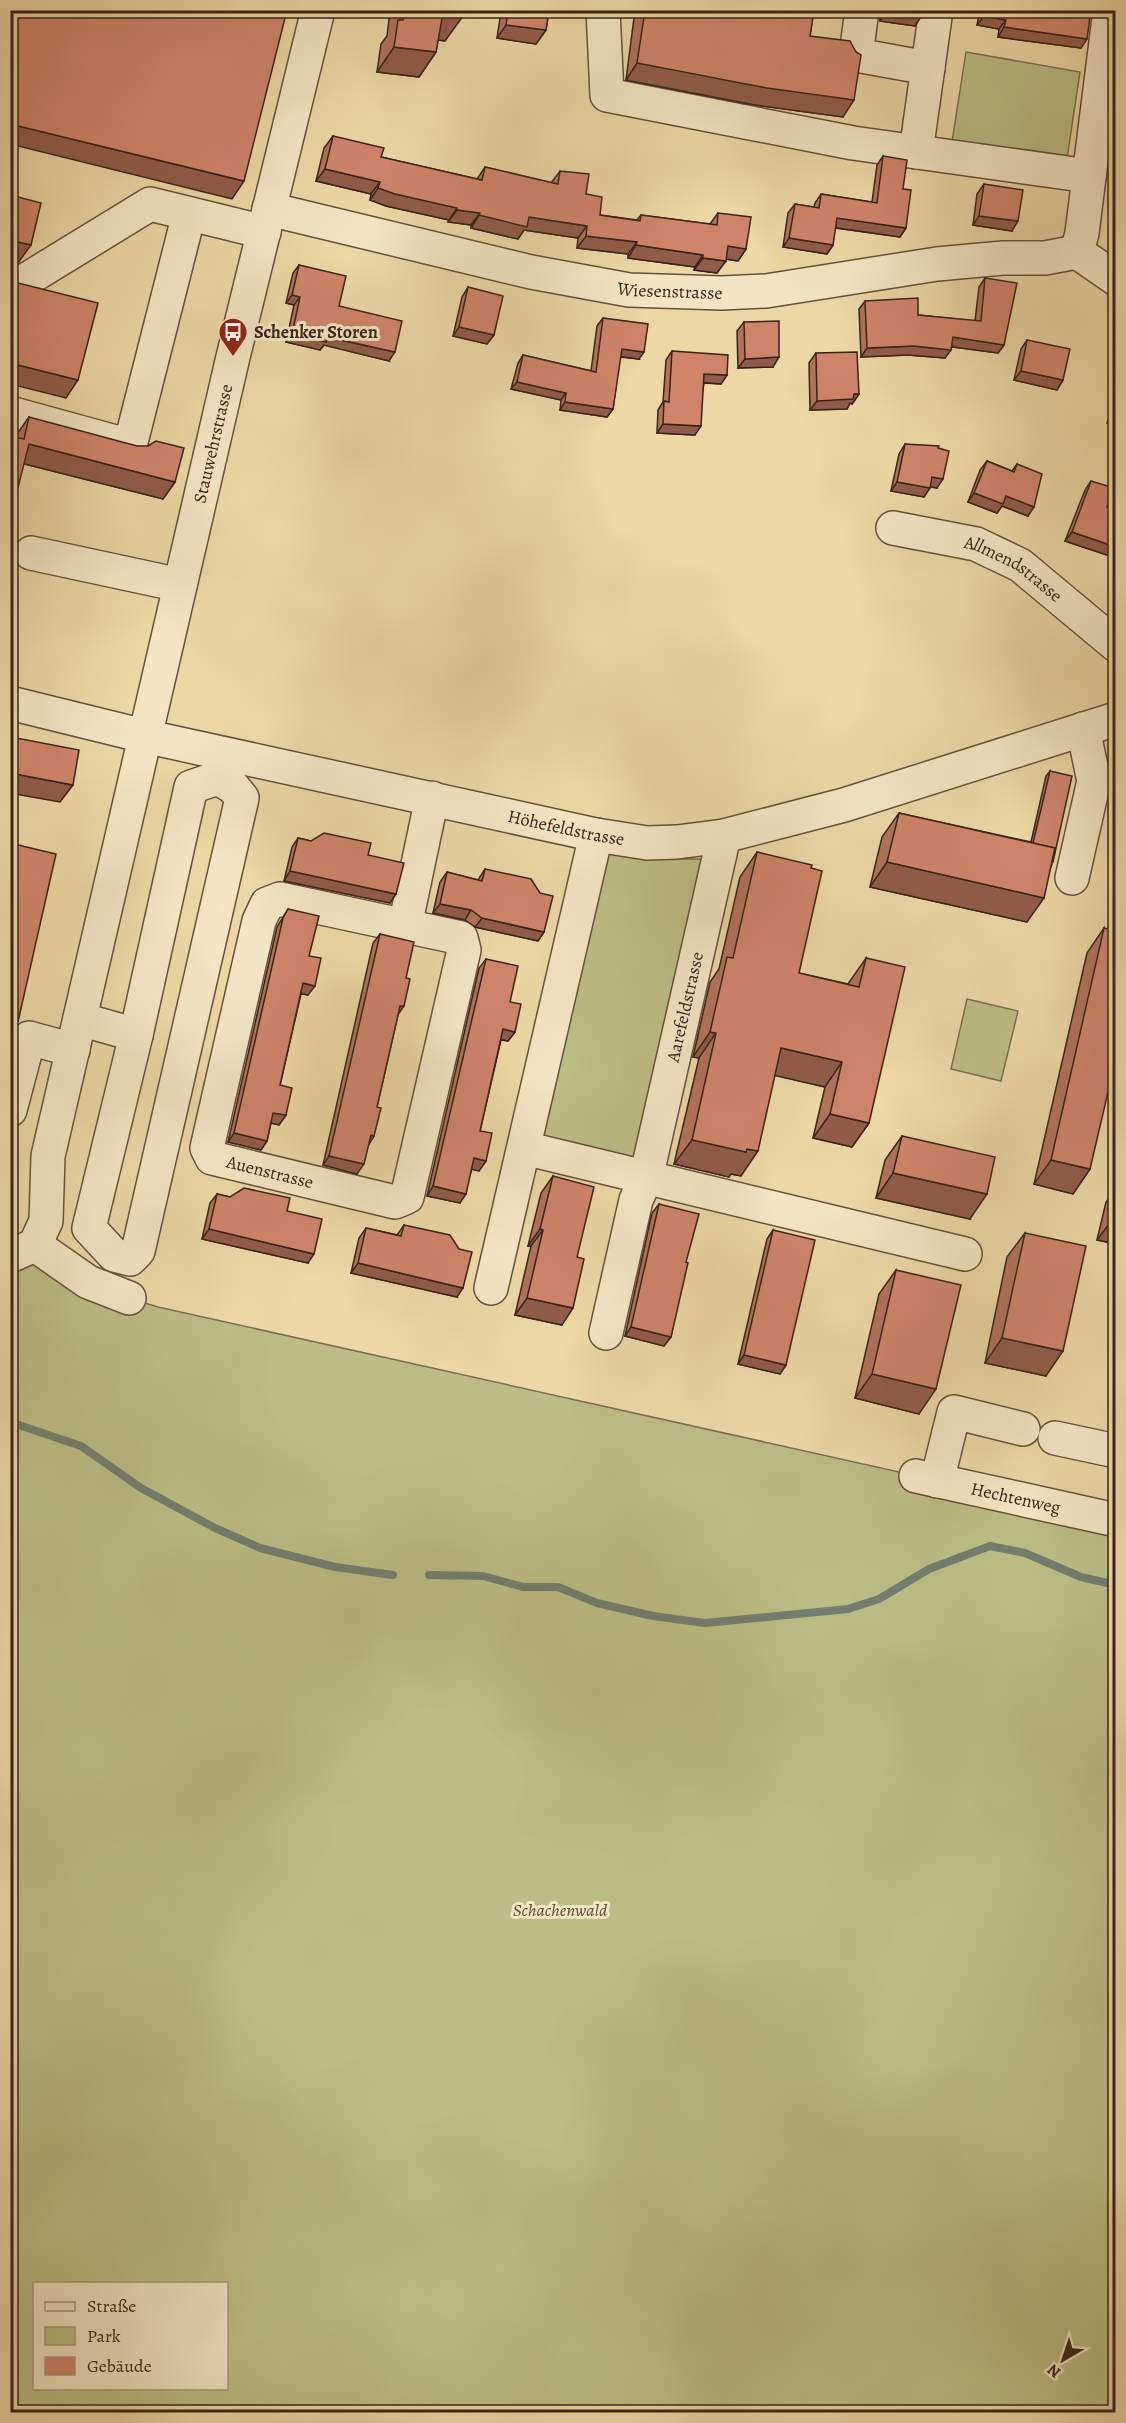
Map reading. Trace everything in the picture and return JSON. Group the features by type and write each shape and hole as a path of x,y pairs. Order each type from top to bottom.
{"street":[{"name":"Stauwehrstrasse","path":"23,1251 46,1221 48,1156 144,736 318,10"},
{"path":"603,10 608,95 853,143 1089,176"},
{"path":"862,10 856,55 928,68"},
{"path":"916,152 936,10"},
{"path":"1110,10 1082,233 1077,252 1116,279"},
{"name":"Wiesenstrasse","path":"10,281 21,283 150,204 189,214 266,221 629,290 722,293 766,291 937,264 1003,258 1045,258 1077,252"},
{"path":"10,413 130,446 189,214"},
{"name":"Allmendstrasse","path":"893,528 976,544 1020,565 1116,645"},
{"path":"31,553 180,585"},
{"name":"Höhefeldstrasse","path":"10,703 144,736 596,835 646,843 724,836 851,802 1116,719"},
{"path":"1072,878 1094,781 1083,729"},
{"path":"218,778 233,787 242,798 138,1251 129,1258 114,1255 89,1228 136,1035 191,787 218,778"},
{"path":"405,926 432,798"},
{"path":"491,1288 596,835"},
{"name":"Aarefeldstrasse","path":"606,1333 636,1200 646,1178 724,836"},
{"name":"Auenstrasse","path":"280,899 405,926 461,938 464,950 407,1197 395,1202 213,1158 207,1148 259,921 267,904 280,899"},
{"path":"10,1110 29,1038 76,1034 136,1035"},
{"path":"524,1148 965,1254"},
{"path":"23,1251 88,1282 129,1298"},
{"name":"Hechtenweg","path":"1023,1429 954,1412 926,1479 1116,1520"},
{"path":"1055,1438 1116,1451"}],"green space":[{"path":"966,52 1080,72 1066,165 951,148"},
{"path":"600,851 644,859 710,859 637,1166 542,1143"},
{"path":"967,999 1018,1011 1001,1081 951,1069"},
{"name":"Schachenwald","path":"35,1245 129,1298 158,1307 1115,1520 1115,2412 11,2412 10,1256"}],"building":[{"path":"10,10 287,10 244,181 10,124"},
{"path":"404,10 463,10 463,16 443,13 436,52 394,47 398,20 403,20"},
{"path":"508,10 549,10 546,30 506,25"},
{"path":"645,10 814,10 810,36 850,41 856,52 861,55 854,100 767,88 637,63"},
{"path":"985,10 1091,10 1087,39 1004,27 1006,20 984,16"},
{"path":"333,136 384,148 381,157 482,180 485,167 558,184 560,171 589,174 586,194 602,197 600,215 640,221 641,215 717,225 718,213 751,217 746,249 728,246 726,261 703,258 703,255 636,245 637,242 586,236 587,226 529,217 527,227 479,215 480,213 457,210 457,208 395,194 378,188 380,182 325,169"},
{"path":"883,156 907,160 903,189 911,190 906,228 837,218 833,245 789,238 795,204 819,208 821,194 877,203"},
{"path":"984,184 1023,190 1018,221 979,216"},
{"path":"10,195 41,203 31,245 10,240"},
{"path":"299,265 346,276 339,306 402,321 395,352 327,337 326,342 292,334 300,297 292,295"},
{"path":"985,278 1017,283 1004,345 953,337 951,350 914,346 867,348 865,301 918,298 918,315 981,321"},
{"path":"10,281 98,303 78,380 10,363"},
{"path":"468,287 503,296 494,335 459,327"},
{"path":"603,318 648,324 644,352 622,349 613,409 565,402 566,393 517,382 523,355 596,372"},
{"path":"779,321 779,357 745,359 744,322"},
{"path":"1027,340 1070,349 1063,380 1021,371"},
{"path":"672,351 728,355 727,375 704,374 701,426 663,424 664,401 669,402"},
{"path":"857,352 859,394 854,394 853,399 817,401 816,353"},
{"path":"29,417 137,446 148,446 156,441 184,448 175,482 29,444 10,519 10,436 24,439"},
{"path":"905,444 939,446 938,448 949,451 943,479 932,477 930,488 897,482"},
{"path":"987,461 1014,472 1017,464 1042,474 1034,507 1006,496 1003,504 974,493"},
{"path":"1091,481 1114,488 1107,507 1115,509 1110,523 1116,526 1116,547 1072,532"},
{"path":"10,731 15,732 11,737 79,750 73,785 10,773"},
{"path":"1050,771 1072,776 1053,862 1055,848 1033,843"},
{"path":"899,813 1055,848 1044,898 887,862"},
{"path":"324,833 371,843 368,855 404,863 396,894 290,871 298,838 311,841"},
{"path":"10,843 56,854 10,1057"},
{"path":"757,852 812,865 811,868 822,871 799,973 859,987 866,958 905,967 869,1123 830,1114 842,1062 781,1048 758,1151 747,1149 746,1152 692,1140 716,1033 710,1032 727,957 733,958"},
{"path":"485,869 531,879 540,893 553,896 544,932 482,918 471,910 440,904 447,872 482,881"},
{"path":"288,909 319,916 309,956 321,958 315,986 303,983 280,1085 292,1088 286,1115 273,1113 267,1141 234,1133 283,918"},
{"path":"1104,928 1116,931 1116,1058 1090,1169 1051,1160"},
{"path":"380,934 414,942 406,978 410,979 404,1006 400,1006 377,1107 381,1108 364,1164 329,1156"},
{"path":"486,959 518,966 510,1002 521,1004 515,1032 503,1029 480,1131 492,1133 486,1161 474,1158 466,1194 433,1186"},
{"path":"902,1136 995,1157 987,1194 893,1173"},
{"path":"553,1176 594,1187 577,1257 584,1259 573,1308 527,1298"},
{"path":"244,1188 290,1198 287,1211 322,1219 314,1254 209,1229 217,1194 230,1197"},
{"path":"659,1204 699,1214 686,1262 688,1263 671,1337 631,1327"},
{"path":"404,1225 450,1235 459,1249 472,1252 463,1288 358,1263 366,1228 401,1236"},
{"path":"773,1230 815,1240 786,1365 744,1355"},
{"path":"1025,1233 1086,1246 1063,1351 1002,1338"},
{"path":"896,1270 961,1285 936,1389 872,1374"}],"waterway":[{"path":"10,1422 81,1446 141,1488 215,1528 260,1548 335,1567 393,1575"},
{"path":"429,1575 483,1576 523,1587 558,1587 597,1603 653,1616 705,1623 848,1609 879,1599 929,1569 990,1546 1025,1553 1081,1577 1116,1585"}],"place":[{"name":"Schenker Storen","path":"233,358"}]}
